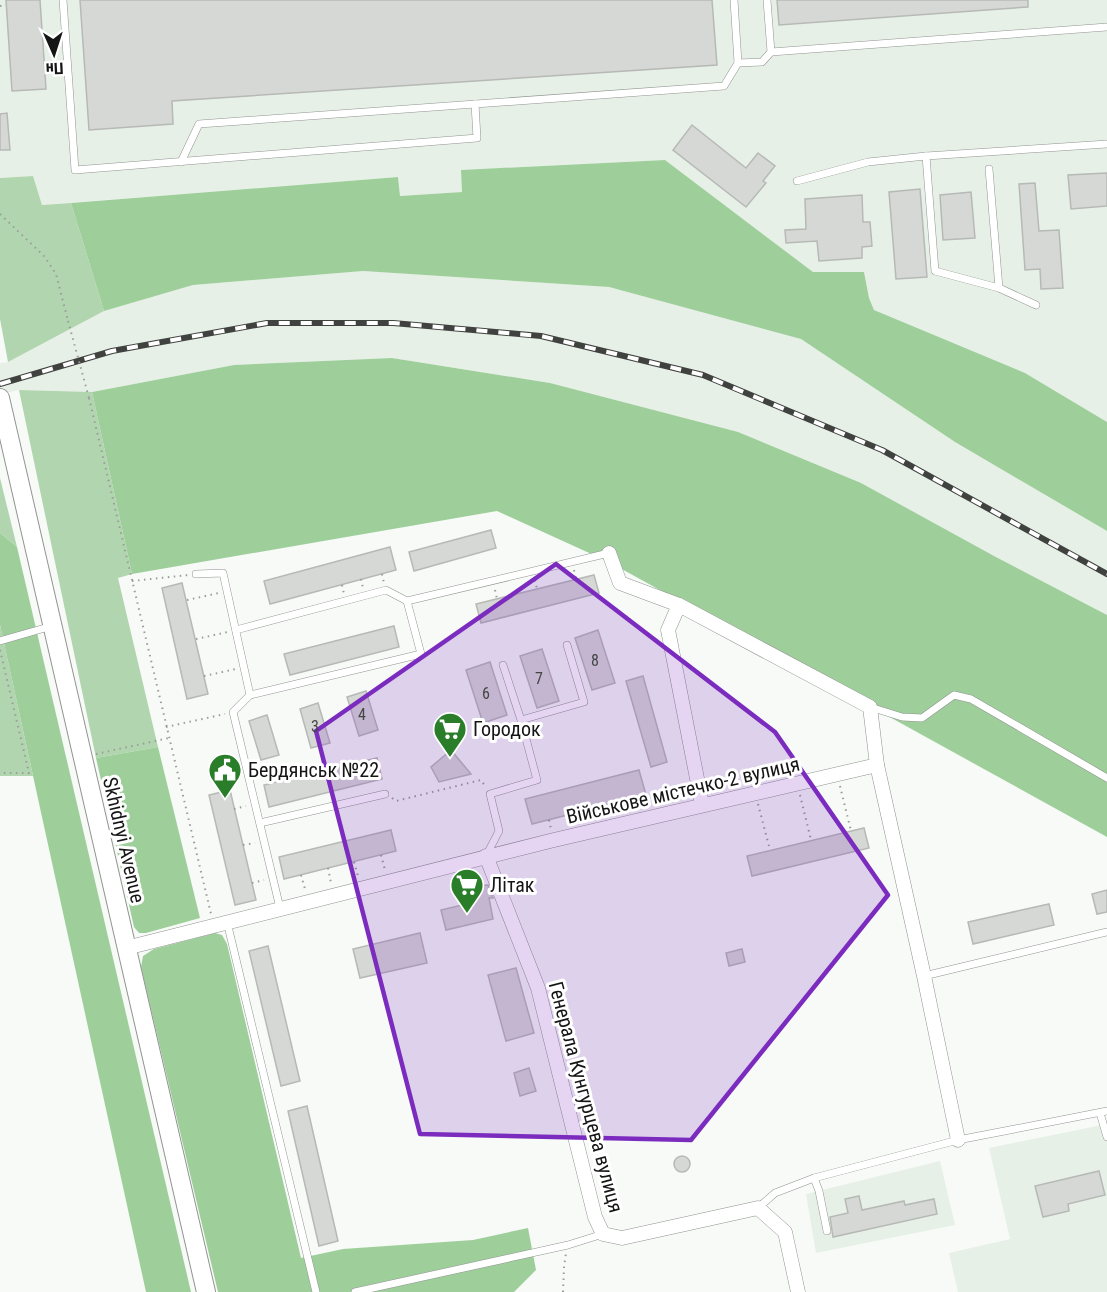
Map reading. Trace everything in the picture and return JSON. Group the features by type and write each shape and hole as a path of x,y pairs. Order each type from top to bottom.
{"main road":[{"name":"Skhidnyi Avenue","path":"0,398 206,1292"}],"street":[{"path":"609,553 620,584 679,605 870,707 877,765 958,1140"},
{"path":"679,605 668,630 702,804"},
{"name":"Військове містечко-2 вулиця","path":"126,948 486,856 877,765"},
{"name":"Генерала Кунгурцева вулиця","path":"486,856 538,988 595,1217 603,1234 622,1238 758,1208"},
{"path":"758,1208 786,1232 798,1292"}],"lane":[{"path":"63,0 75,170 477,138 476,104"},
{"path":"181,162 199,124 724,86 738,63 734,0"},
{"path":"767,0 771,52"},
{"path":"738,63 762,62 771,52 1107,27"},
{"path":"797,181 868,162 1107,144"},
{"path":"926,156 935,271 999,288 1036,305"},
{"path":"989,169 999,288"},
{"path":"236,630 386,590 407,601 609,553"},
{"path":"196,574 223,573 250,695"},
{"path":"280,908 232,712 250,695 421,654 407,601"},
{"path":"0,641 52,626"},
{"path":"521,720 584,702 567,645"},
{"path":"486,856 499,831 490,794 537,780 503,665"},
{"path":"870,707 902,717 922,718 954,695 971,699 1107,778"},
{"path":"260,823 385,794"},
{"path":"220,923 316,1292"},
{"path":"924,976 1107,932"},
{"path":"758,1208 775,1193 814,1178 958,1140 1104,1112 1107,1137"},
{"path":"814,1178 827,1231"},
{"path":"355,1292 568,1245 603,1234"}],"path":[{"path":"0,6 6,5"},
{"path":"0,214 44,256 56,274 88,398 166,727 220,923"},
{"path":"132,581 196,574"},
{"path":"187,600 227,591"},
{"path":"196,639 236,630"},
{"path":"0,650 29,773 0,773"},
{"path":"204,676 244,667"},
{"path":"166,727 232,712"},
{"path":"82,757 169,738"},
{"path":"837,774 851,831"},
{"path":"385,794 396,801 481,780 490,794"},
{"path":"797,783 811,840"},
{"path":"755,792 770,850"},
{"path":"234,808 255,804"},
{"path":"243,845 264,840"},
{"path":"381,855 388,880"},
{"path":"354,862 360,887"},
{"path":"328,868 334,894"},
{"path":"301,875 308,901"},
{"path":"252,883 273,878"},
{"path":"563,1292 568,1245"}],"highlighted area":[{"path":"556,564 775,732 888,895 691,1140 420,1134 316,731"}],"shaded area":[{"path":"0,0 1107,0 1107,422 1025,373 874,310 864,272 813,272 665,160 462,170 462,192 400,196 398,177 42,205 33,176 0,178"},
{"path":"363,271 609,287 801,339 955,442 1107,531 1107,615 994,556 550,383 392,358 234,365 92,392 19,390 0,394 0,363 8,362 104,311 193,285"},
{"path":"1107,1124 1107,1292 958,1292 949,1253 1010,1239 989,1148"},
{"path":"940,1161 955,1225 816,1253 806,1194"}],"green space":[{"path":"665,160 813,272 864,272 874,310 1025,373 1107,422 1107,531 955,442 801,339 609,287 363,271 193,285 104,311 71,203 398,177 400,196 462,192 461,170"},
{"path":"33,176 42,205 71,203 104,311 8,362 0,319 0,178"},
{"path":"392,358 550,383 738,432 861,483 1107,615 1107,837 609,562 497,511 132,574 92,392 234,365"},
{"path":"19,390 92,392 132,574 118,578 158,747 96,758"},
{"path":"0,478 17,547 0,533"},
{"path":"0,533 17,547 191,1292 146,1292 0,625"},
{"path":"0,625 33,776 0,776"},
{"path":"158,747 200,918 139,933 134,927 96,758"},
{"path":"215,933 222,935 227,944 301,1258 343,1249 473,1240 528,1228 536,1270 514,1292 218,1292 141,967 143,956 154,949"}],"building":[{"path":"6,0 40,0 46,89 12,91"},
{"path":"80,0 712,0 717,65 172,101 173,124 89,130"},
{"path":"777,0 1028,0 1028,7 779,25"},
{"path":"7,113 10,150 0,150 0,114"},
{"path":"692,125 746,168 758,153 775,166 763,181 766,183 746,207 673,150"},
{"path":"1107,173 1107,206 1071,209 1068,175"},
{"path":"1035,183 1039,231 1059,230 1063,288 1041,289 1040,269 1025,270 1019,184"},
{"path":"920,189 927,277 896,279 889,192"},
{"path":"971,192 975,238 943,240 940,195"},
{"path":"862,195 863,222 870,222 872,246 862,247 862,258 819,261 817,241 786,243 785,230 806,229 805,199"},
{"path":"491,530 496,548 414,571 409,552"},
{"path":"390,547 396,570 270,604 264,581"},
{"path":"594,575 599,593 481,623 476,604"},
{"path":"182,583 208,694 187,699 162,588"},
{"path":"394,626 399,647 290,675 284,654"},
{"path":"598,630 615,683 592,690 575,638"},
{"path":"542,649 559,701 537,708 520,656"},
{"path":"490,662 507,715 483,723 466,670"},
{"path":"643,676 667,762 651,767 626,681"},
{"path":"366,691 378,730 359,736 347,697"},
{"path":"318,703 330,743 311,748 300,709"},
{"path":"267,715 279,755 261,760 249,721"},
{"name":"Городок","path":"451,750 471,774 439,782 431,767"},
{"path":"377,758 382,779 269,807 264,785"},
{"path":"639,770 646,795 532,824 525,799"},
{"path":"230,790 256,900 235,905 209,795"},
{"path":"864,828 869,848 752,876 747,856"},
{"path":"391,830 396,851 284,879 279,857"},
{"name":"Літак","path":"488,885 493,898 489,898 493,919 446,930 441,910 475,902 474,886"},
{"path":"1107,890 1107,912 1097,914 1092,894"},
{"path":"1049,904 1054,925 973,944 968,922"},
{"path":"420,933 427,963 360,978 353,949"},
{"path":"268,946 300,1081 281,1086 249,951"},
{"path":"742,949 745,962 729,966 726,953"},
{"path":"516,968 534,1033 506,1041 488,975"},
{"path":"529,1068 536,1091 520,1096 514,1073"},
{"path":"307,1106 338,1241 319,1246 288,1111"},
{"path":"682,1156 688,1158 690,1164 688,1170 682,1172 676,1170 674,1164 676,1158"},
{"path":"1099,1171 1105,1195 1068,1204 1069,1211 1043,1217 1035,1186"},
{"path":"859,1196 862,1210 904,1201 905,1205 934,1199 937,1214 833,1237 830,1217 848,1213 845,1199"}],"railway":[{"path":"0,384 112,351 267,323 393,323 541,336 703,375 882,450 1107,574"}],"place":[{"name":"Городок","path":"450,758"},
{"name":"Бердянськ №22","path":"225,799"},
{"name":"Літак","path":"467,914"}]}
